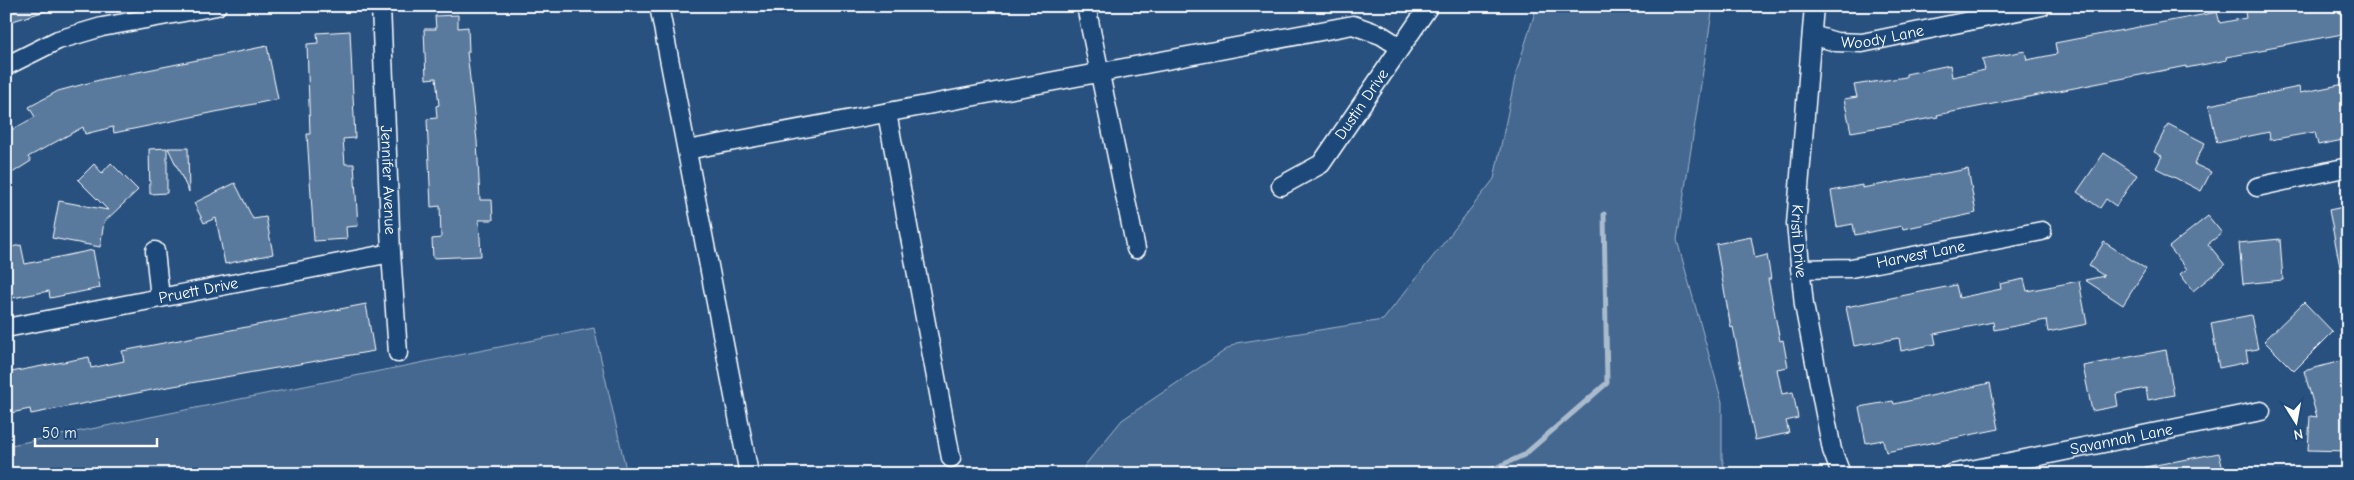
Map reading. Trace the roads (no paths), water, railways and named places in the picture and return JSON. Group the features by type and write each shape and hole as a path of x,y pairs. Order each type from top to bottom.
{"street":[{"path":"6,66 67,37 102,28 217,6"},
{"name":"Jennifer Avenue","path":"381,6 390,254 398,352"},
{"path":"659,6 749,474"},
{"path":"1086,6 1136,249"},
{"name":"Dustin Drive","path":"1281,186 1321,164 1429,6"},
{"name":"Kristi Drive","path":"1814,6 1796,224 1804,305 1832,450 1841,474"},
{"name":"Woody Lane","path":"1812,35 1836,42 1862,43 2042,6"},
{"path":"688,150 1353,24 1381,35 1400,47"},
{"path":"887,113 951,458"},
{"path":"2257,187 2348,167"},
{"name":"Harvest Lane","path":"1800,269 1851,268 2042,231"},
{"path":"155,251 160,298"},
{"name":"Pruett Drive","path":"6,328 390,254"},
{"name":"Savannah Lane","path":"1951,474 2261,410"}],"waterway":[{"path":"1482,474 1524,455 1607,383 1604,214"}]}
